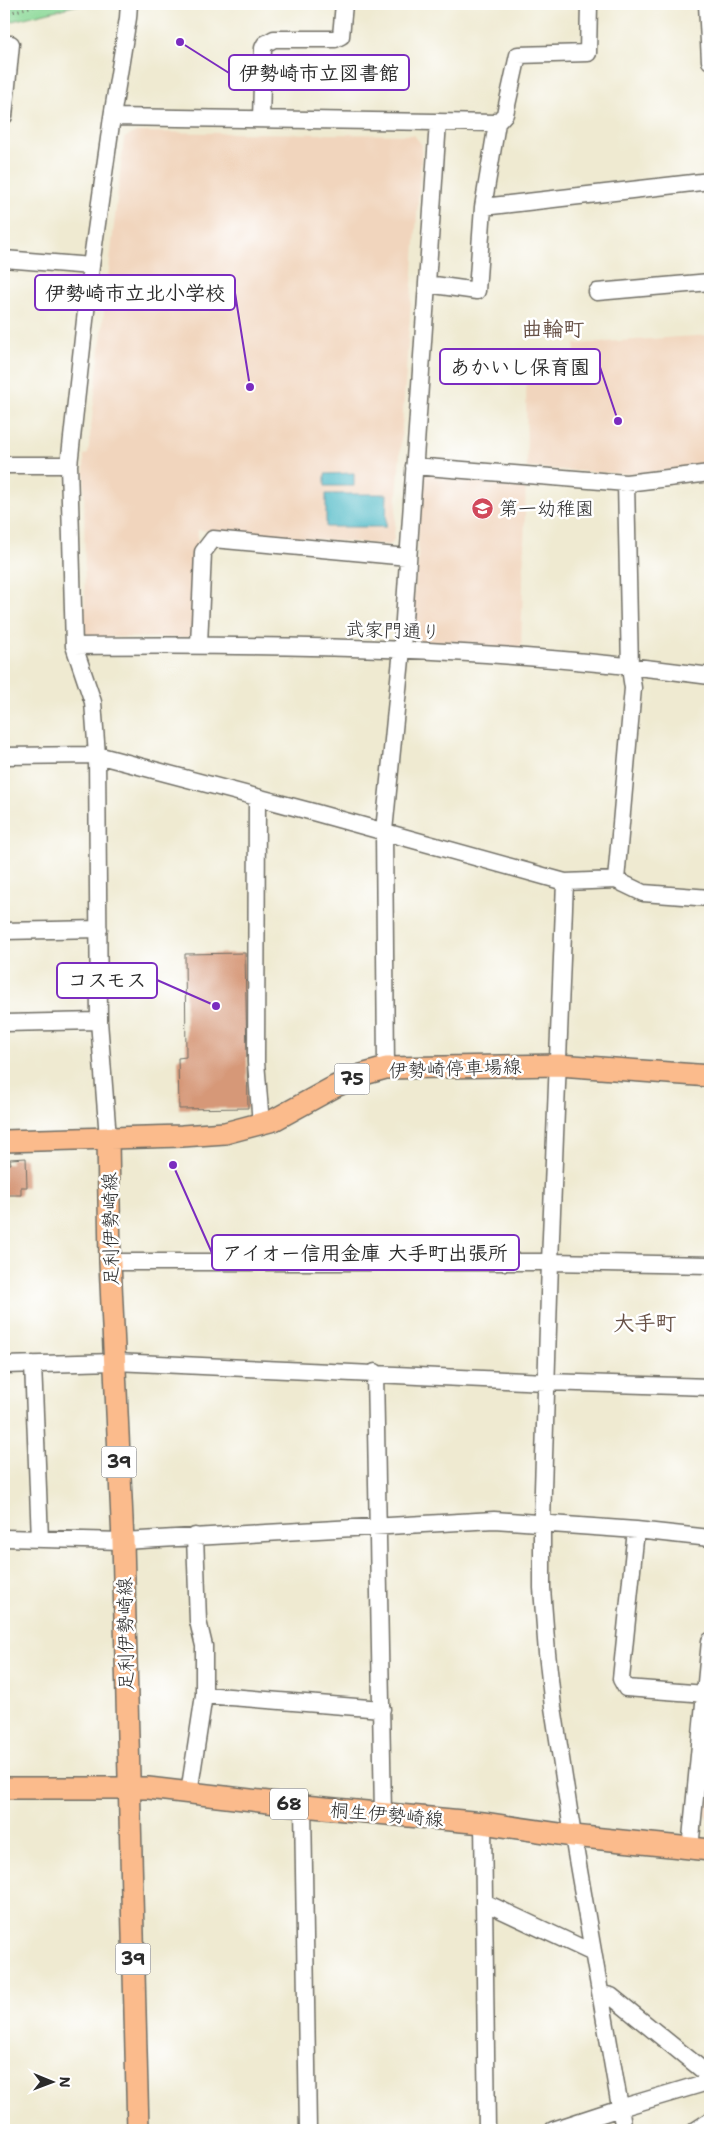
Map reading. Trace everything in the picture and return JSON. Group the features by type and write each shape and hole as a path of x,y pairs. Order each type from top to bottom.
{"main road":[{"name":"伊勢崎停車場線","path":"4,1141 225,1133 274,1120 344,1082 362,1074 386,1068 559,1065 710,1076"},
{"name":"足利伊勢崎線","path":"108,1138 110,1262 123,1541 138,2130"},
{"name":"桐生伊勢崎線","path":"4,1788 128,1787 483,1823 573,1836 700,1850"}],"street":[{"path":"108,1138 100,1021 98,755 93,702 74,646 69,465 91,266 129,4"},
{"path":"262,119 263,48 265,44 274,39 335,39 341,36 344,4"},
{"path":"427,284 478,291 483,207 497,123 505,114 518,55 588,53 589,4"},
{"path":"707,4 710,61"},
{"path":"4,46 11,44 4,116"},
{"path":"112,117 497,123"},
{"path":"386,1068 384,831 402,649 438,122"},
{"path":"483,207 710,181"},
{"path":"4,259 91,266"},
{"path":"597,292 710,282"},
{"path":"4,466 69,465"},
{"path":"414,466 626,483 710,473"},
{"path":"616,880 633,688 630,668 626,483"},
{"path":"199,645 203,552 213,539 408,557"},
{"name":"武家門通り","path":"74,646 199,645 402,649 544,658 710,676"},
{"path":"4,756 98,755 384,831 565,882 616,880 643,894 710,898"},
{"path":"257,798 256,1062 261,1124"},
{"path":"565,882 546,1382 542,1588 547,1653 573,1836 602,1994 624,2130"},
{"path":"4,931 99,929"},
{"path":"4,1022 100,1021"},
{"path":"110,1262 550,1262 710,1265"},
{"path":"4,1365 114,1362 375,1372 546,1382 710,1387"},
{"path":"33,1364 40,1539"},
{"path":"375,1372 383,1814"},
{"path":"4,1538 123,1541 494,1520 542,1522 710,1538"},
{"path":"636,1530 621,1679 626,1688 706,1694"},
{"path":"189,1793 204,1696 204,1646 198,1621 195,1536"},
{"path":"700,1850 710,1640"},
{"path":"204,1696 382,1709"},
{"path":"303,1806 308,2130"},
{"path":"483,1823 487,2130"},
{"path":"484,1902 593,1953"},
{"path":"552,2130 700,2084 710,2076 611,1996 602,1994"},
{"path":"696,2130 710,2121"}],"path":[{"path":"4,14 42,4"}],"shaded area":[{"path":"136,132 414,135 422,145 394,539 391,545 198,530 194,634 187,638 90,637 85,634 84,455 88,454 124,138"},
{"path":"710,335 710,468 626,474 527,468 526,374 573,373 575,344"},
{"path":"425,472 526,480 521,650 421,643 409,631 418,565 419,477"},
{"path":"710,1760 710,1820 704,1814"}],"green space":[{"path":"19,4 82,4 4,23 4,8"}],"water":[{"path":"354,473 354,486 325,486 325,474"},
{"path":"326,494 387,494 386,527 326,527"}],"building":[{"path":"245,953 248,1108 179,1109 178,1058 186,1057 185,954"},
{"path":"26,1158 27,1187 21,1187 21,1195 4,1195 4,1164 11,1164 10,1159"}],"place":[{"name":"伊勢崎市立図書館","path":"180,42"},
{"name":"伊勢崎市立北小学校","path":"250,387"},
{"name":"あかいし保育園","path":"618,421"},
{"name":"第一幼稚園","path":"483,508"},
{"name":"コスモス","path":"216,1006"},
{"name":"アイオー信用金庫 大手町出張所","path":"173,1165"}],"district":[{"name":"曲輪町","path":"553,329"},
{"name":"大手町","path":"645,1323"}]}
